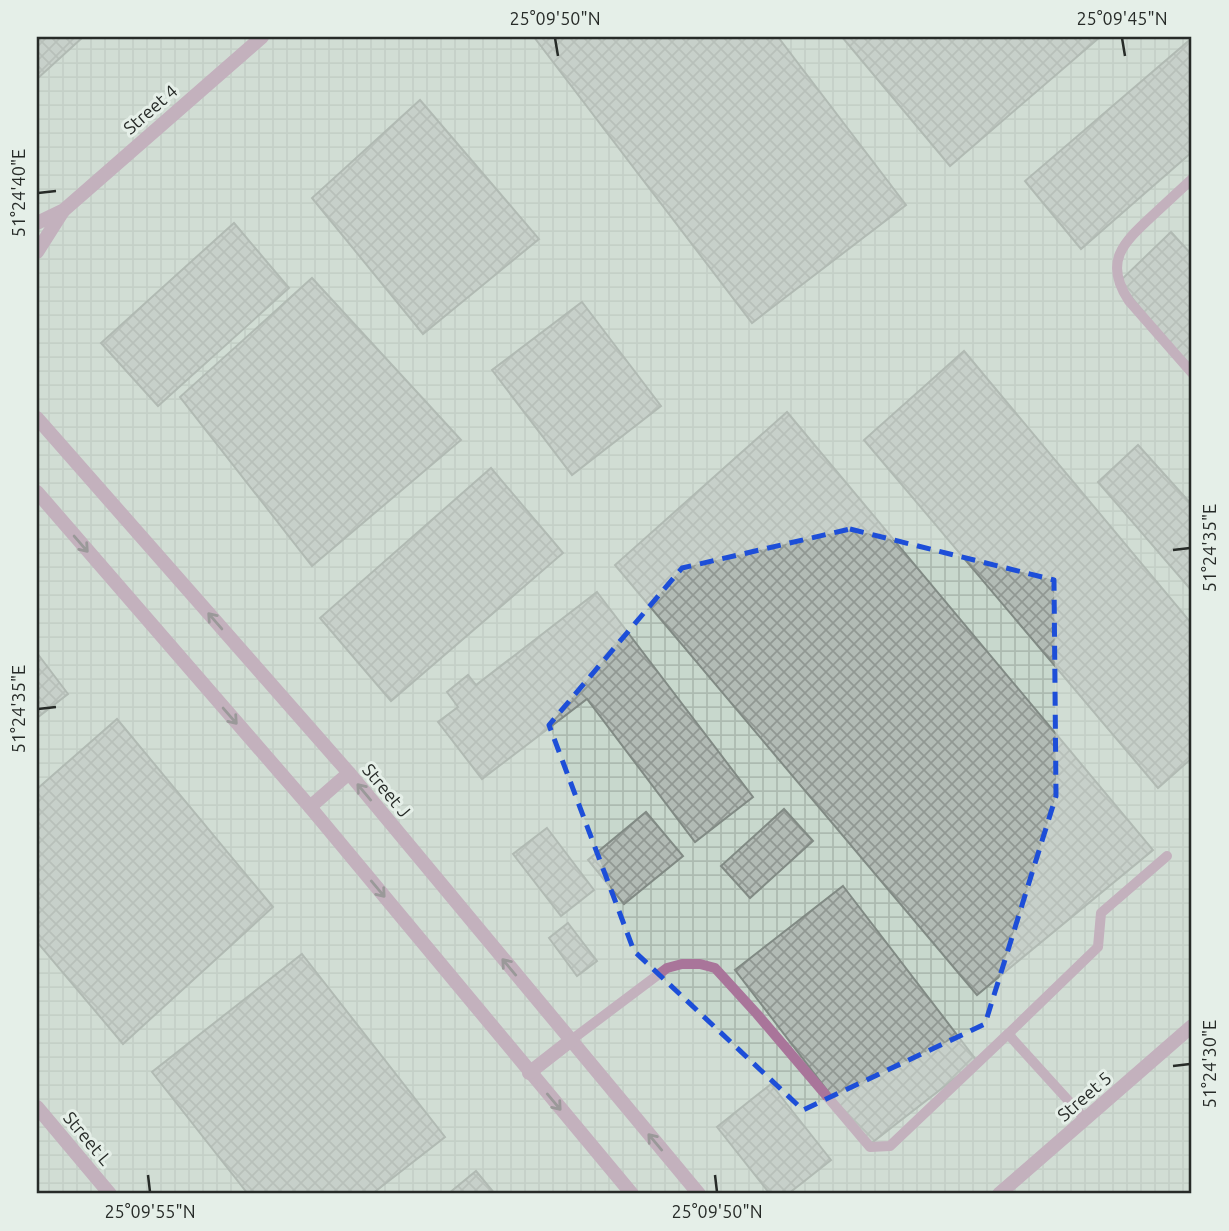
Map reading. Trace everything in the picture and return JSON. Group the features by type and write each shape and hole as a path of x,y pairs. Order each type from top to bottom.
{"street":[{"name":"Street 4","path":"37,223 64,210 261,37"},
{"name":"Street 4","path":"37,252 64,210"},
{"name":"Street J","path":"37,418 349,773 699,1194"},
{"path":"37,492 310,807 632,1194"},
{"path":"310,807 349,773"},
{"name":"Street 5","path":"999,1194 1192,1026"},
{"path":"529,1073 570,1041"},
{"name":"Street L","path":"37,1107 110,1194"}],"lane":[{"path":"1192,179 1127,239 1117,264 1117,277 1121,290 1129,301 1192,373"},
{"path":"570,1041 667,968 682,964 700,964 715,968 870,1147 890,1146 1098,947 1101,913 1167,856"},
{"path":"1008,1034 1086,1120"}],"highlighted area":[{"path":"850,529 1054,580 1056,796 985,1024 803,1110 634,951 549,725 682,568"}],"shaded area":[{"path":"37,37 1192,37 1192,1194 37,1194"}],"building":[{"path":"37,37 83,37 37,79"},
{"path":"534,37 778,37 906,205 752,323"},
{"path":"842,37 1100,37 950,166"},
{"path":"1192,38 1192,152 1081,249 1025,181"},
{"path":"420,100 539,239 423,334 312,198"},
{"path":"234,223 289,288 158,406 101,343"},
{"path":"1171,232 1192,255 1192,363 1188,367 1119,282"},
{"path":"312,278 461,440 312,566 180,397"},
{"path":"582,302 661,406 572,475 492,370"},
{"path":"964,351 1192,624 1192,758 1158,788 864,440"},
{"path":"787,412 1153,850 977,995 615,565"},
{"path":"1138,445 1192,505 1192,591 1098,482"},
{"path":"491,468 563,553 391,701 320,618"},
{"path":"597,592 753,797 695,842 587,699 482,779 438,722 458,707 447,692 468,675 476,685"},
{"path":"37,653 68,694 37,718"},
{"path":"117,719 273,907 123,1044 37,942 37,789"},
{"path":"784,809 813,841 750,898 721,866"},
{"path":"646,812 683,856 624,904 588,860"},
{"path":"547,828 594,890 561,916 513,854"},
{"path":"843,886 977,1061 869,1145 735,970"},
{"path":"568,923 597,961 577,976 549,938"},
{"path":"302,954 445,1137 372,1194 248,1194 152,1072"},
{"path":"771,1084 831,1160 788,1194 770,1194 717,1127"},
{"path":"476,1171 495,1194 448,1194"}]}
